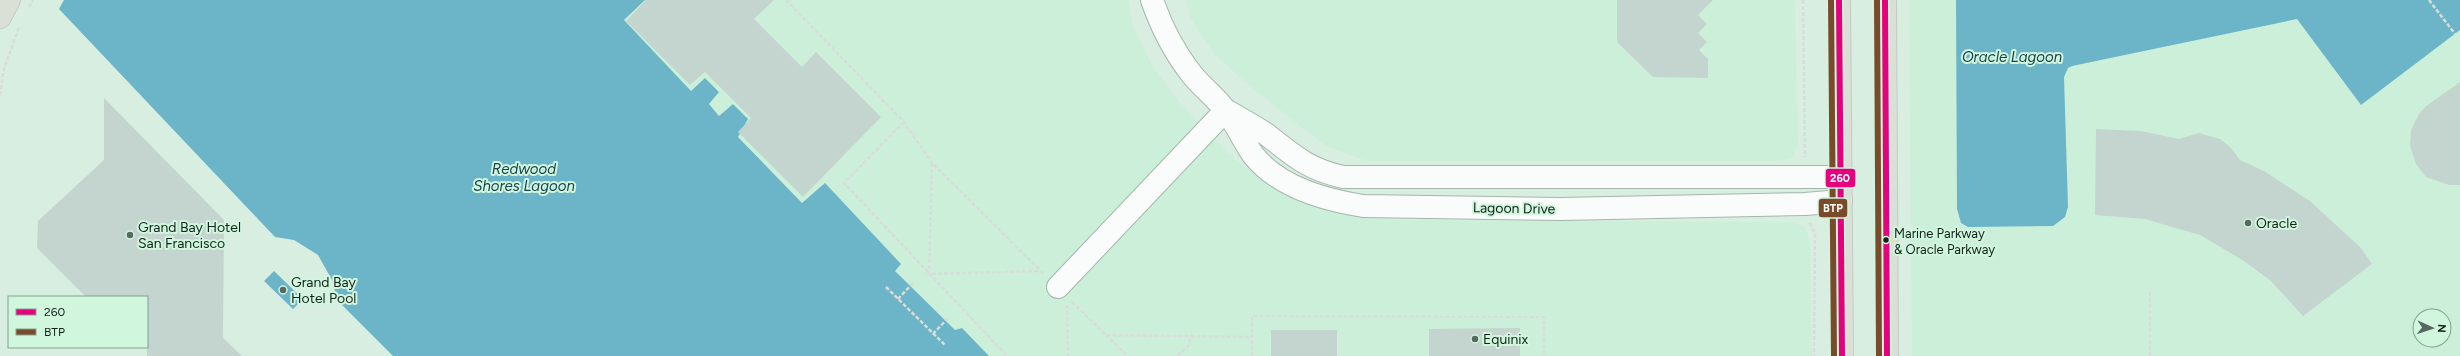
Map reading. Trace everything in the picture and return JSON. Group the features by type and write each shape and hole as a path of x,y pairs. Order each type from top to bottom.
{"main road":[{"path":"0,17 9,0"},
{"path":"1840,0 1842,356"},
{"path":"1885,0 1887,356"}],"street":[{"name":"Lagoon Drive","path":"1152,0 1162,30 1190,73 1226,110 1254,157 1276,175 1300,189 1339,202 1355,204 1561,209 1805,204 1841,201"},
{"name":"Lagoon Drive","path":"1226,110 1265,134 1288,153 1308,165 1321,172 1343,177 1841,177"},
{"path":"1062,292 1226,110"}],"path":[{"path":"27,12 33,0"},
{"path":"786,0 904,122 932,163 1126,356"},
{"path":"1803,0 1805,160"},
{"path":"2429,0 2455,34"},
{"path":"0,95 4,69 20,24"},
{"path":"904,122 844,183 1006,356"},
{"path":"929,274 932,163"},
{"path":"1805,217 1810,221 1815,234 1814,356"},
{"path":"929,274 1040,271"},
{"path":"898,298 913,283"},
{"path":"886,286 945,345"},
{"path":"1062,292 1068,356"},
{"path":"2150,292 2150,356"},
{"path":"1252,356 1252,316 1544,317 1544,356"},
{"path":"933,334 948,318"},
{"path":"1106,335 1192,334 1252,337"},
{"path":"1178,356 1188,346 1192,334"}],"shaded area":[{"path":"645,0 1128,0 1133,26 1153,67 1182,105 1229,154 1251,172 1287,197 1320,208 1359,218 1414,220 1793,222 1806,228 1810,244 1812,356 989,356 962,328 955,330 894,271 901,264 824,184 802,203 738,136 748,119 719,116 709,104 719,91 705,78 691,91 624,20"},
{"path":"1186,0 1795,0 1798,142 1793,157 1776,161 1367,161 1326,146 1257,92 1215,55 1190,17"},
{"path":"1909,0 2460,0 2460,356 1912,356"}],"water":[{"name":"Redwood Shores Lagoon","path":"64,0 645,0 624,20 691,91 705,78 719,92 709,104 719,116 733,104 748,119 738,137 802,203 825,183 901,264 895,271 955,330 962,328 989,356 393,356 337,300 332,280 318,255 294,240 275,237 59,9"},
{"name":"Oracle Lagoon","path":"1956,0 2460,0 2460,30 2361,105 2297,19 2072,66 2068,68 2064,77 2068,207 2065,217 2053,226 1968,227 1961,223 1957,209"},
{"name":"Grand Bay Hotel Pool","path":"274,271 303,299 293,309 264,281"}],"building":[{"path":"646,0 774,0 754,19 802,67 816,52 881,117 803,197 738,132 751,118 705,72 690,85 626,21"},
{"path":"1617,0 1713,0 1698,15 1707,24 1698,33 1707,42 1699,50 1708,59 1708,78 1653,77 1617,42"},
{"path":"2460,82 2460,185 2449,185 2426,177 2416,164 2410,146 2411,130 2419,114 2425,107"},
{"name":"Grand Bay Hotel San Francisco","path":"104,98 224,220 223,338 242,356 147,356 148,296 85,296 37,248 38,221 104,160"},
{"name":"Oracle","path":"2096,129 2141,131 2179,139 2199,133 2220,139 2230,147 2240,160 2264,171 2310,201 2361,248 2372,264 2303,316 2271,281 2244,261 2200,235 2145,219 2095,215"},
{"path":"1520,328 1520,356 1429,356 1429,329"},
{"path":"1271,330 1337,330 1337,356 1271,356"}],"transit line":[{"name":"BTP","path":"1831,0 1834,356"},
{"name":"260","path":"1839,0 1842,356"},
{"name":"BTP","path":"1877,0 1879,356"},
{"name":"260","path":"1885,0 1887,356"}],"place":[{"name":"Oracle","path":"2248,223"},
{"name":"Grand Bay Hotel San Francisco","path":"130,235"},
{"name":"Marine Parkway & Oracle Parkway","path":"1886,240"},
{"name":"Grand Bay Hotel Pool","path":"283,290"},
{"name":"Equinix","path":"1475,339"}]}
